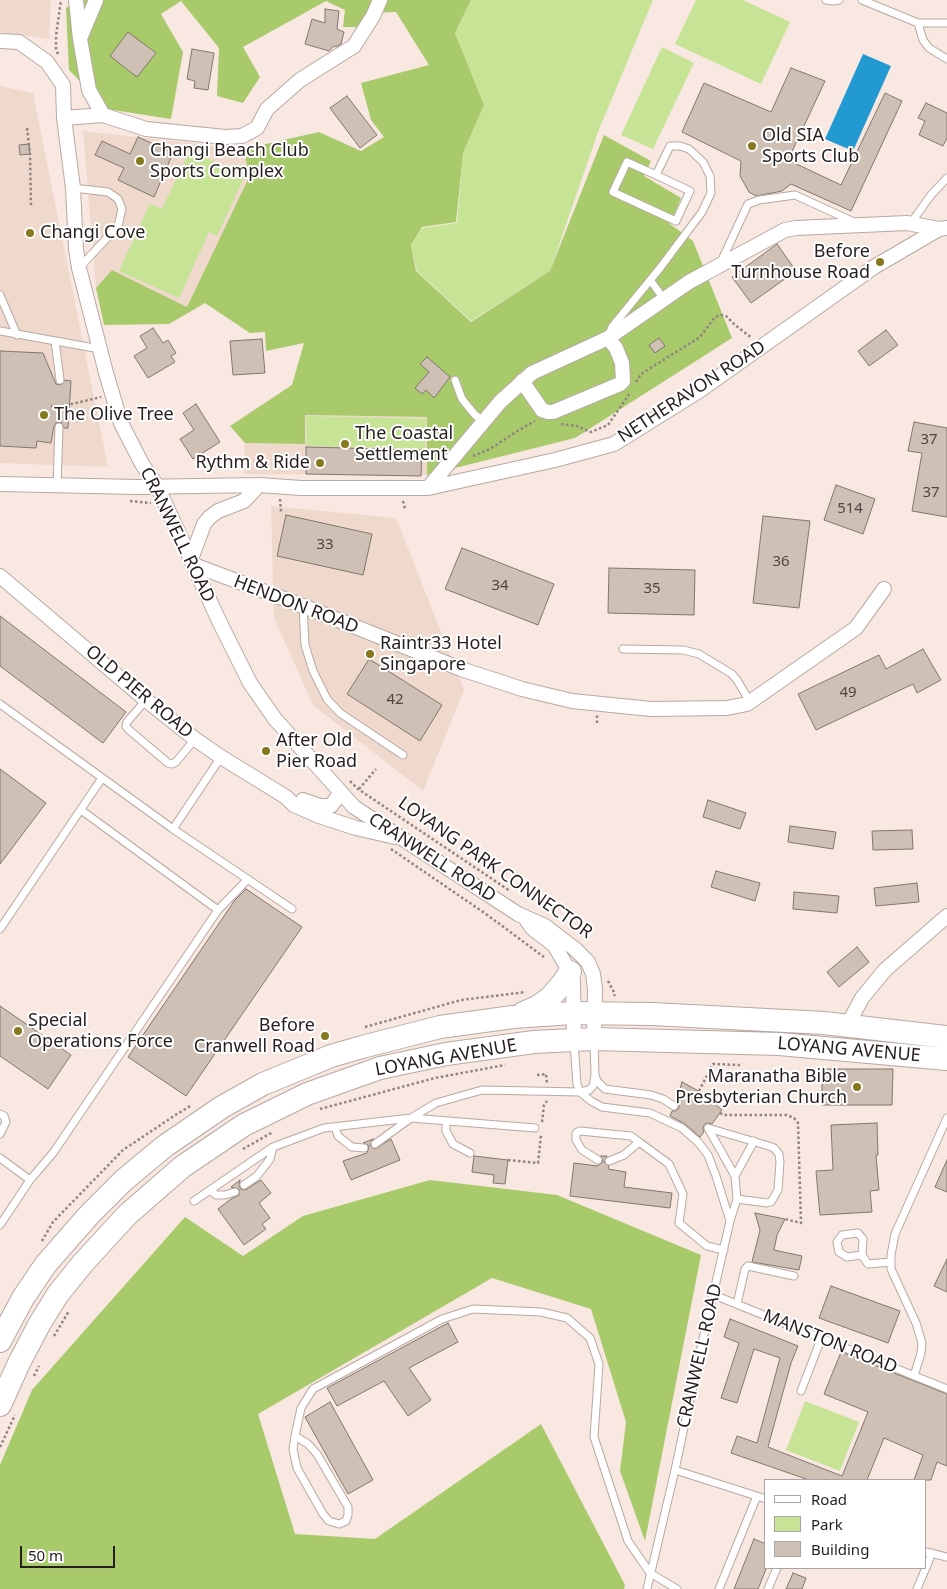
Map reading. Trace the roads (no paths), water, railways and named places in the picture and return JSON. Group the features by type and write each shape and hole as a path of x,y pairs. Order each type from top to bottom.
{"main road":[{"path":"513,1016 537,1007 550,998 570,972"},
{"name":"LOYANG AVENUE","path":"0,1341 23,1298 46,1264 89,1215 124,1180 195,1124 263,1084 331,1056 440,1027 513,1016 593,1013 661,1014 847,1026 947,1037"},
{"name":"LOYANG AVENUE","path":"9,1407 19,1363 58,1294 83,1262 127,1215 182,1167 244,1125 307,1094 380,1068 494,1047 584,1040 780,1044 947,1059"}],"street":[{"path":"76,0 80,39 89,90 103,115"},
{"path":"80,39 96,0"},
{"path":"64,118 103,115 146,129 225,137 242,136 258,128 267,110 300,80 354,46 373,16 380,0"},
{"name":"CRANWELL ROAD","path":"0,41 19,42 47,62 64,85 64,118 73,188 76,249 79,268 121,423 142,464 157,486 220,623 250,683 275,719 354,807 526,919 538,922 552,931 588,962 593,974 593,1013 584,1040"},
{"path":"428,488 484,421 532,373 608,338 689,282 784,230 911,223 943,228"},
{"name":"NETHERAVON ROAD","path":"0,484 428,488 555,460 614,444 699,391 874,267 943,228"},
{"path":"522,381 542,410 548,412 553,412 620,384 622,381 622,363 616,348 608,338"},
{"path":"193,562 204,524 210,517 218,511 244,501 259,485"},
{"name":"HENDON ROAD","path":"193,562 461,669 522,689 572,701 651,709 727,708 750,702 856,628 884,589"},
{"name":"OLD PIER ROAD","path":"0,576 146,700 195,739 286,797 294,805 319,816 369,832 402,839"},
{"name":"OLD PIER ROAD","path":"286,797 296,796 308,803 331,806 341,792"},
{"name":"OLD PIER ROAD","path":"319,816 338,818 354,807"},
{"path":"847,1026 862,998 885,970 947,916"},
{"name":"CRANWELL ROAD","path":"526,919 532,929 554,945 593,1013"},
{"name":"CRANWELL ROAD","path":"584,1040 593,1013"}],"lane":[{"path":"826,0 839,0"},
{"path":"862,0 918,23 947,23"},
{"path":"918,23 923,40 929,48 947,59"},
{"path":"608,338 612,327 702,212 711,193 710,176 703,162 689,149 680,146 670,146 656,176"},
{"path":"627,162 656,176 690,191 676,221 613,192 627,162"},
{"path":"911,223 931,195 947,178"},
{"path":"73,188 108,192 118,199 122,209 118,226 79,268"},
{"path":"720,265 748,204 759,200 795,195 859,225"},
{"path":"650,280 664,299"},
{"path":"0,295 17,335"},
{"path":"0,331 100,349"},
{"path":"55,341 60,380"},
{"path":"455,380 462,399 475,415 484,421"},
{"path":"57,486 59,427"},
{"path":"303,606 305,646 313,671 327,699 340,713 403,755"},
{"path":"623,649 683,650 699,654 732,674 750,702"},
{"path":"146,700 127,722 126,726 168,763 176,762 195,739"},
{"path":"0,704 172,829 292,909"},
{"path":"172,829 221,757"},
{"path":"0,929 102,778"},
{"path":"81,810 218,910"},
{"path":"0,1225 30,1180 53,1153 218,910 248,879"},
{"name":"CRANWELL ROAD","path":"584,1040 595,1075"},
{"name":"CRANWELL ROAD","path":"580,1092 576,1076 584,1040"},
{"path":"375,1144 436,1102 482,1090 580,1092 589,1090 593,1086 595,1075"},
{"path":"595,1075 605,1089 651,1095 663,1099 674,1106"},
{"path":"580,1092 602,1107 650,1113 682,1128 698,1142 708,1155 730,1221"},
{"path":"0,1114 4,1116 6,1122 0,1134"},
{"path":"194,1201 273,1147 324,1128 411,1118 535,1128"},
{"path":"914,1376 922,1343 906,1298 891,1269 891,1262 895,1234 947,1118"},
{"path":"446,1121 446,1131 453,1144 470,1153"},
{"path":"334,1127 338,1136 352,1146 364,1148"},
{"name":"CRANWELL ROAD","path":"647,1589 730,1221 737,1199 735,1176 708,1128 754,1141"},
{"path":"598,1160 582,1150 576,1140 576,1134 580,1131 631,1136 669,1164 683,1194 679,1223 707,1246 724,1250"},
{"path":"735,1176 754,1141 774,1148 779,1154 778,1190 772,1202 737,1199"},
{"path":"609,1161 624,1155 639,1142"},
{"path":"244,1185 257,1176 270,1159 273,1147"},
{"path":"0,1158 30,1180"},
{"path":"210,1190 216,1195 235,1192"},
{"path":"862,1255 868,1264 891,1262"},
{"path":"737,1304 745,1269 748,1266 794,1276"},
{"name":"MANSTON ROAD","path":"714,1295 947,1389"},
{"path":"295,1436 308,1444 317,1454 348,1507 346,1521 339,1524 329,1520 323,1514 297,1468 293,1449 295,1436 301,1408 313,1389 442,1319 473,1309 541,1312 567,1318 590,1338 599,1364 594,1437 628,1541 650,1573 677,1589"},
{"path":"801,1391 821,1339"},
{"path":"675,1470 764,1498"},
{"path":"719,1589 757,1496"},
{"path":"929,1553 947,1556"},
{"path":"768,1589 777,1569"},
{"path":"917,1589 924,1569"}],"water":[{"path":"863,54 891,66 853,151 825,139"}],"place":[{"name":"Old SIA Sports Club","path":"752,146"},
{"name":"Changi Beach Club Sports Complex","path":"140,161"},
{"name":"Changi Cove","path":"30,233"},
{"name":"Before Turnhouse Road","path":"880,262"},
{"name":"The Olive Tree","path":"44,415"},
{"name":"The Coastal Settlement","path":"345,444"},
{"name":"Rythm & Ride","path":"320,463"},
{"name":"Raintr33 Hotel Singapore","path":"370,654"},
{"name":"After Old Pier Road","path":"266,751"},
{"name":"Special Operations Force","path":"18,1031"},
{"name":"Before Cranwell Road","path":"325,1036"},
{"name":"Maranatha Bible Presbyterian Church","path":"857,1087"}]}
